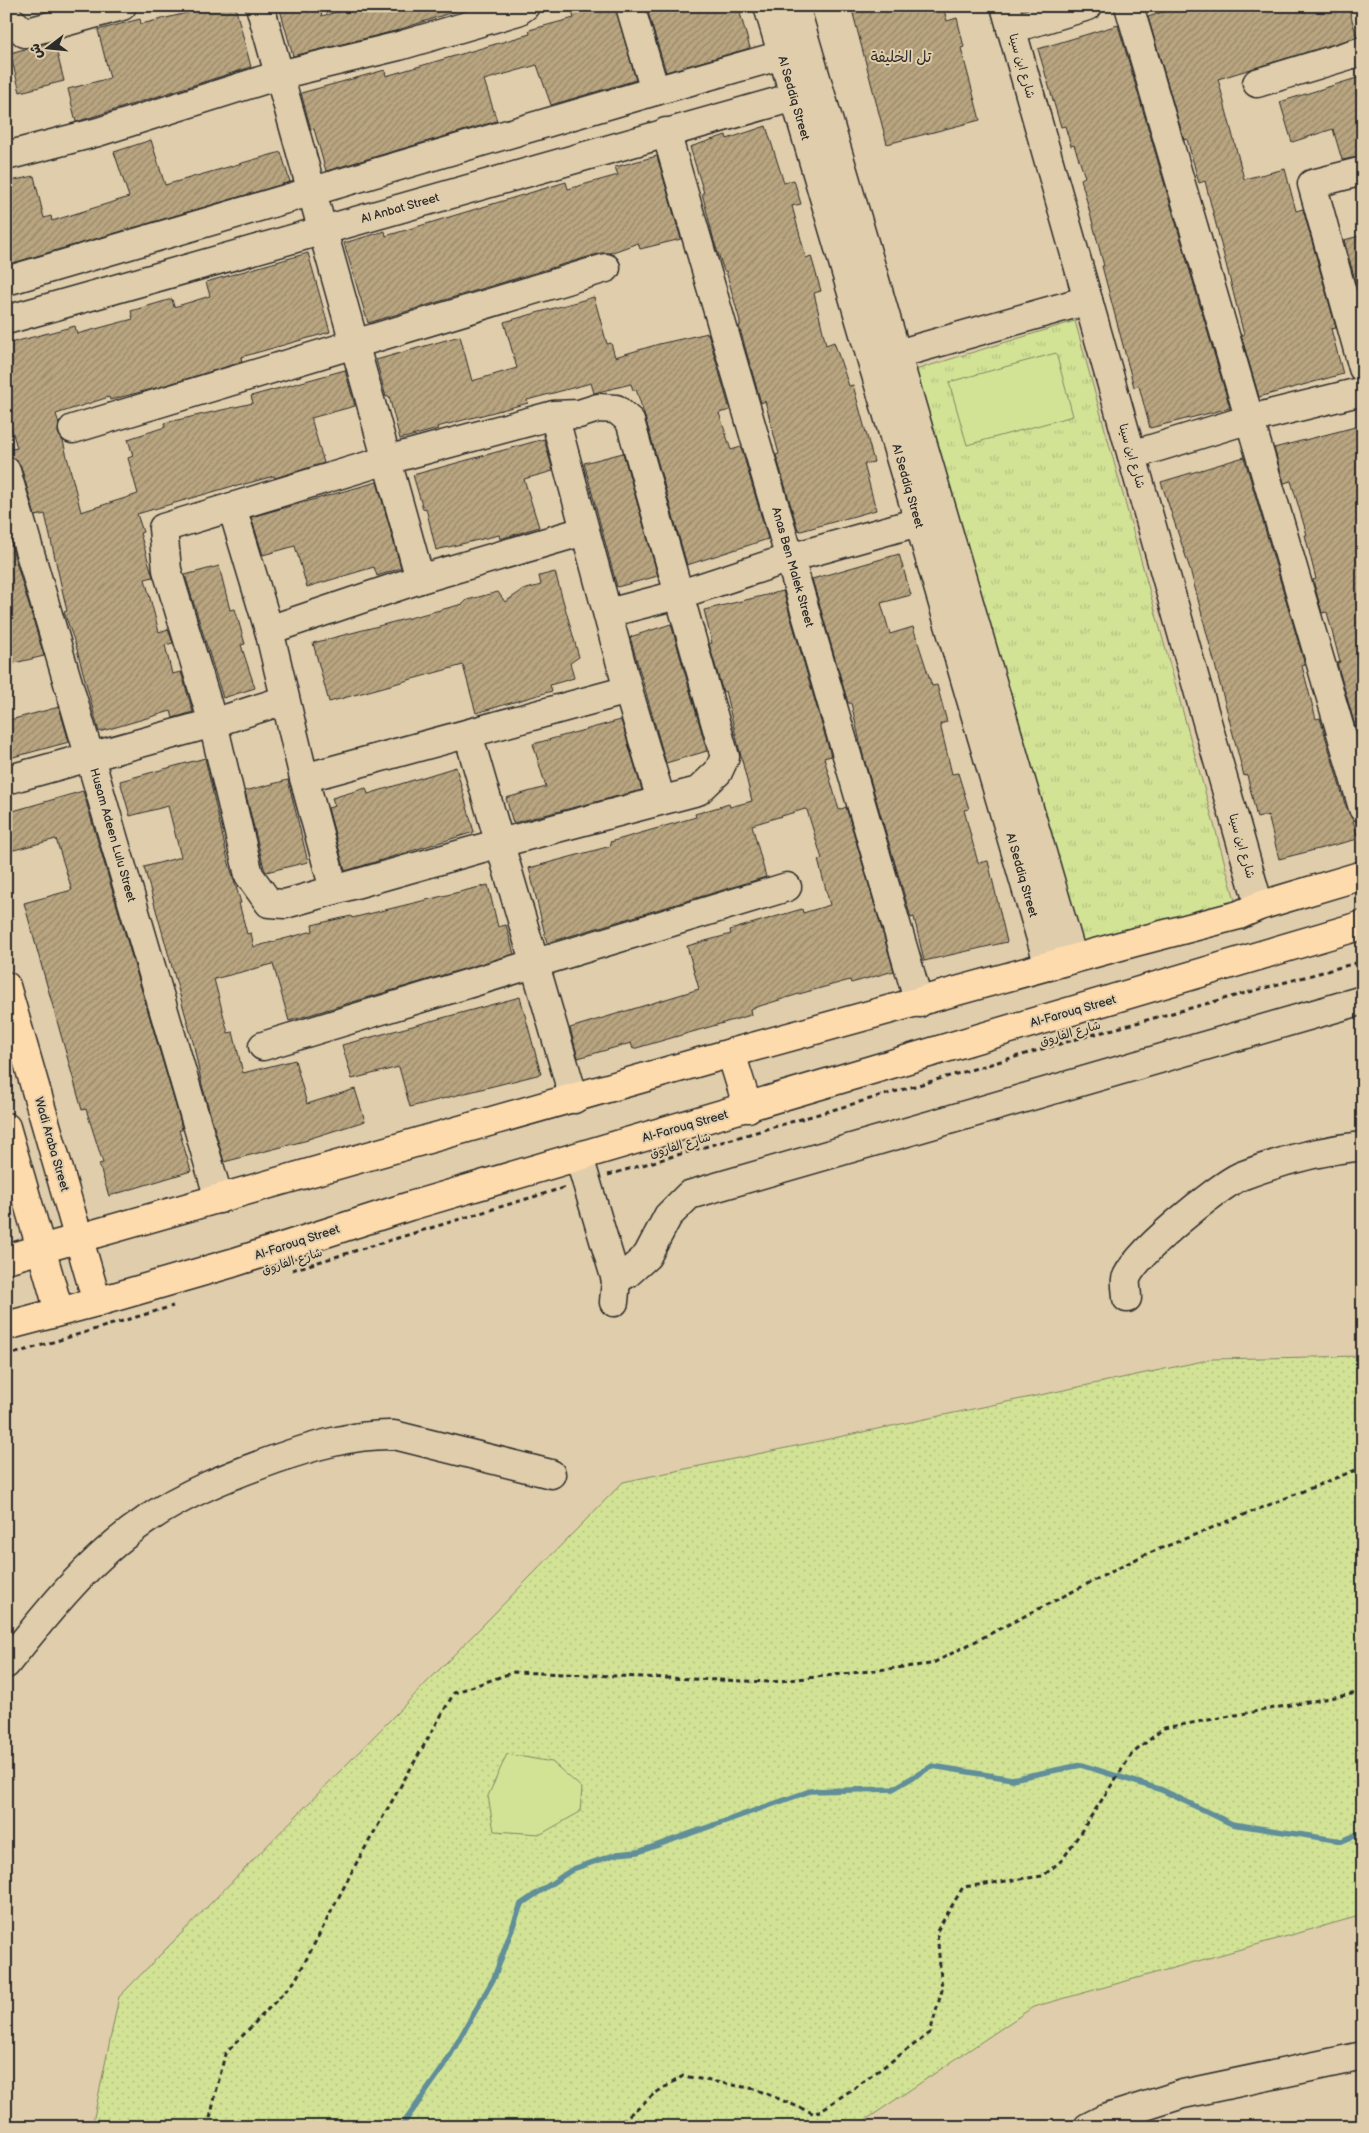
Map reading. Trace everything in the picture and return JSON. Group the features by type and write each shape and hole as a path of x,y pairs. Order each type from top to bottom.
{"main road":[{"path":"6,1259 731,1054 1239,915 1259,906 1363,875"},
{"name":"Al-Farouq Street","path":"6,1326 98,1302 241,1260 410,1206 583,1169 748,1108 1363,925"},
{"name":"Wadi Araba Street","path":"6,986 98,1302"},
{"path":"731,1054 748,1108"},
{"path":"6,1127 59,1311"}],"street":[{"path":"6,16 25,33 74,13 122,6"},
{"path":"260,6 420,579"},
{"path":"6,156 98,132 279,75 399,46 518,11 525,6"},
{"path":"630,6 655,90"},
{"name":"Al Seddiq Street","path":"768,6 794,97 884,357 918,522 1061,963"},
{"name":"Al Seddiq Street","path":"795,6 884,357 1061,963"},
{"path":"1008,17 1088,6"},
{"path":"1129,6 1363,808"},
{"name":"شارع ابن سينا","path":"1008,17 1259,906"},
{"path":"1257,83 1363,51"},
{"path":"6,280 312,192 655,90 782,55"},
{"name":"Al Anbat Street","path":"6,320 794,97"},
{"name":"Anas Ben Malek Street","path":"666,132 919,1002"},
{"path":"1363,171 1312,184 1363,368"},
{"path":"73,430 606,268"},
{"path":"884,357 1088,300"},
{"path":"1132,455 1250,420 1363,390"},
{"path":"598,408 616,409 630,421 681,594 726,757 718,772 698,791 500,843 285,904 269,903 248,875 213,723 167,570 163,528 387,460 554,415 578,414 598,408"},
{"path":"554,415 628,690 661,800"},
{"name":"Husam Adeen Lulu Street","path":"6,471 219,1199"},
{"path":"232,507 269,630 284,700 334,890"},
{"path":"608,613 681,594 790,558 918,522"},
{"path":"269,630 420,579 584,531"},
{"path":"304,778 628,690"},
{"path":"6,780 213,723 284,700"},
{"path":"468,734 574,1099"},
{"path":"263,1046 787,887"},
{"path":"583,1169 615,1291 628,1273 646,1256 668,1216 689,1195 1363,1000"},
{"path":"1127,1298 1126,1279 1147,1250 1202,1202 1240,1177 1331,1149 1363,1146"},
{"path":"6,1664 68,1588 146,1519 199,1489 263,1464 325,1444 377,1435 394,1435 552,1474"},
{"path":"1088,2127 1104,2118 1183,2094 1363,2056"}],"path":[{"name":"شارع الفاروق","path":"292,1270 583,1169 1077,1039 1363,961"},
{"path":"6,1356 177,1305"},
{"path":"208,2127 225,2054 295,1981 357,1862 454,1693 514,1672 771,1682 932,1664 1142,1556 1363,1467"},
{"path":"615,2127 654,2094 683,2076 755,2089 815,2114 856,2087 930,2032 942,1990 937,1931 963,1888 1043,1876 1063,1859 1107,1795 1132,1754 1164,1728 1363,1692"}],"green space":[{"path":"1075,321 1239,915 1073,959 902,374"},
{"path":"1056,353 1073,416 967,445 949,382"},
{"path":"1363,1356 1363,1915 1033,2007 855,2127 92,2127 119,1997 623,1482 1213,1359"},
{"path":"507,1754 552,1762 582,1788 580,1812 541,1834 494,1831 488,1796"}],"building":[{"path":"185,6 235,6 251,67 76,122 68,89 110,78 98,30 140,19 141,24 187,13"},
{"path":"279,6 319,6 322,16 359,6 461,6 462,9 395,31 293,56"},
{"path":"570,6 615,6 636,80 551,105 537,65 484,80 497,121 326,171 314,129 311,130 301,93 385,70 386,76 530,34 529,30 574,18"},
{"path":"646,6 738,6 750,48 666,72"},
{"path":"851,6 943,6 947,21 957,18 964,47 961,48 980,120 887,144"},
{"path":"1179,6 1348,6 1357,37 1218,79 1244,179 1285,169 1296,211 1303,209 1336,328 1331,329 1343,374 1259,397 1241,335 1244,335 1205,181 1199,183 1187,139 1184,140 1148,17"},
{"path":"1118,25 1230,408 1150,428 1139,386 1134,387 1102,266 1104,266 1081,179 1085,177 1074,145 1071,146 1065,126 1061,127 1038,49"},
{"path":"54,41 64,81 20,92 10,53"},
{"path":"1363,76 1363,156 1342,160 1333,129 1292,142 1280,102"},
{"path":"766,126 784,183 794,180 801,204 792,206 806,258 811,256 821,291 814,293 826,345 834,342 849,386 853,385 874,462 864,464 876,510 801,531 798,530 776,455 779,454 765,401 761,403 739,326 740,321 726,271 724,271 714,241 702,193 704,193 690,147 726,135 727,139"},
{"path":"151,140 165,185 281,152 290,182 6,265 6,182 34,176 44,218 51,216 52,221 129,197 114,152"},
{"path":"657,156 681,239 640,249 638,243 610,253 601,253 368,323 344,243 385,231 386,236 566,182 568,189 618,175 615,167"},
{"path":"1363,235 1363,309 1344,240"},
{"path":"308,253 330,332 241,357 242,362 156,388 110,400 109,397 56,414 59,424 58,433 63,441 81,512 138,494 128,458 133,456 128,439 165,427 164,423 253,403 251,396 345,370 355,406 311,418 324,463 275,478 274,476 233,486 137,514 143,532 140,533 153,577 145,579 159,632 168,629 173,643 165,645 172,674 181,672 193,712 173,718 171,711 99,732 76,646 64,612 67,611 45,514 35,516 21,466 16,459 6,456 6,450 17,448 6,409 6,344 75,326 77,334 133,319 131,311 172,299 174,307 210,296 206,282"},
{"path":"594,297 607,344 611,343 615,357 659,344 708,333 730,410 719,413 731,450 741,447 768,539 687,565 645,417 636,389 633,390 631,384 594,393 591,383 527,400 528,403 437,427 438,429 400,439 389,396 386,397 376,360 460,336 472,381 517,368 504,322"},
{"path":"1363,425 1363,743 1360,743 1337,663 1340,662 1327,612 1322,613 1313,580 1316,579 1305,535 1307,535 1291,481 1284,483 1274,448"},
{"path":"544,439 553,471 524,479 539,527 500,539 499,535 436,550 426,508 423,509 413,475"},
{"path":"623,453 658,576 617,587 584,463"},
{"path":"1244,457 1305,665 1302,666 1316,719 1320,718 1345,804 1353,820 1358,839 1279,859 1268,815 1257,818 1247,775 1244,776 1190,569 1161,482"},
{"path":"377,482 401,568 377,576 374,567 307,587 295,546 263,555 251,517"},
{"path":"6,528 44,656 6,665"},
{"path":"899,554 911,595 881,603 890,634 913,627 932,686 937,685 947,722 940,724 952,774 958,773 969,809 964,810 978,863 988,861 1007,942 924,961 914,917 911,918 863,755 851,703 848,703 812,579"},
{"path":"219,566 230,610 235,609 245,644 241,645 255,688 223,698 185,575"},
{"path":"555,572 579,657 570,663 574,678 550,685 552,691 476,713 463,665 329,702 313,643 463,604 467,600 498,592 505,602 523,590 541,585 539,576"},
{"path":"783,591 831,756 824,758 839,810 846,807 894,971 851,983 850,980 799,994 750,1009 751,1015 633,1049 631,1043 578,1058 570,1028 699,989 687,946 731,934 730,930 802,909 803,913 830,905 818,860 822,859 807,810 805,809 752,825 766,877 547,943 529,868 611,846 610,842 696,817 695,814 729,804 730,807 752,801 725,691 723,692 709,644 712,643 704,610"},
{"path":"671,624 707,751 666,763 630,637"},
{"path":"59,707 69,742 6,759 6,721"},
{"path":"621,720 642,790 513,823 506,798 546,787 533,744"},
{"path":"205,758 247,934 251,933 254,947 313,931 312,925 351,916 352,918 488,885 498,927 506,925 514,954 289,1021 273,964 214,979 228,1033 233,1032 243,1073 295,1060 307,1104 355,1089 365,1121 308,1140 224,1162 144,867 181,857 168,806 130,816 120,781"},
{"path":"456,767 474,832 345,871 328,808 335,806 332,798 366,788 368,794"},
{"path":"288,780 308,862 266,872 245,791"},
{"path":"83,791 180,1120 182,1130 179,1130 191,1171 109,1196 99,1164 103,1163 86,1109 82,1110 24,903 72,890 56,839 10,851 6,839 6,813"},
{"path":"520,997 541,1074 410,1107 399,1067 352,1079 342,1045"}],"waterway":[{"path":"401,2127 444,2066 494,1978 521,1904 573,1869 617,1854 638,1852 810,1791 893,1789 932,1766 1012,1779 1081,1765 1162,1790 1232,1824 1342,1841 1363,1832"}],"district":[{"name":"تل الخليفة","path":"901,57"}]}
